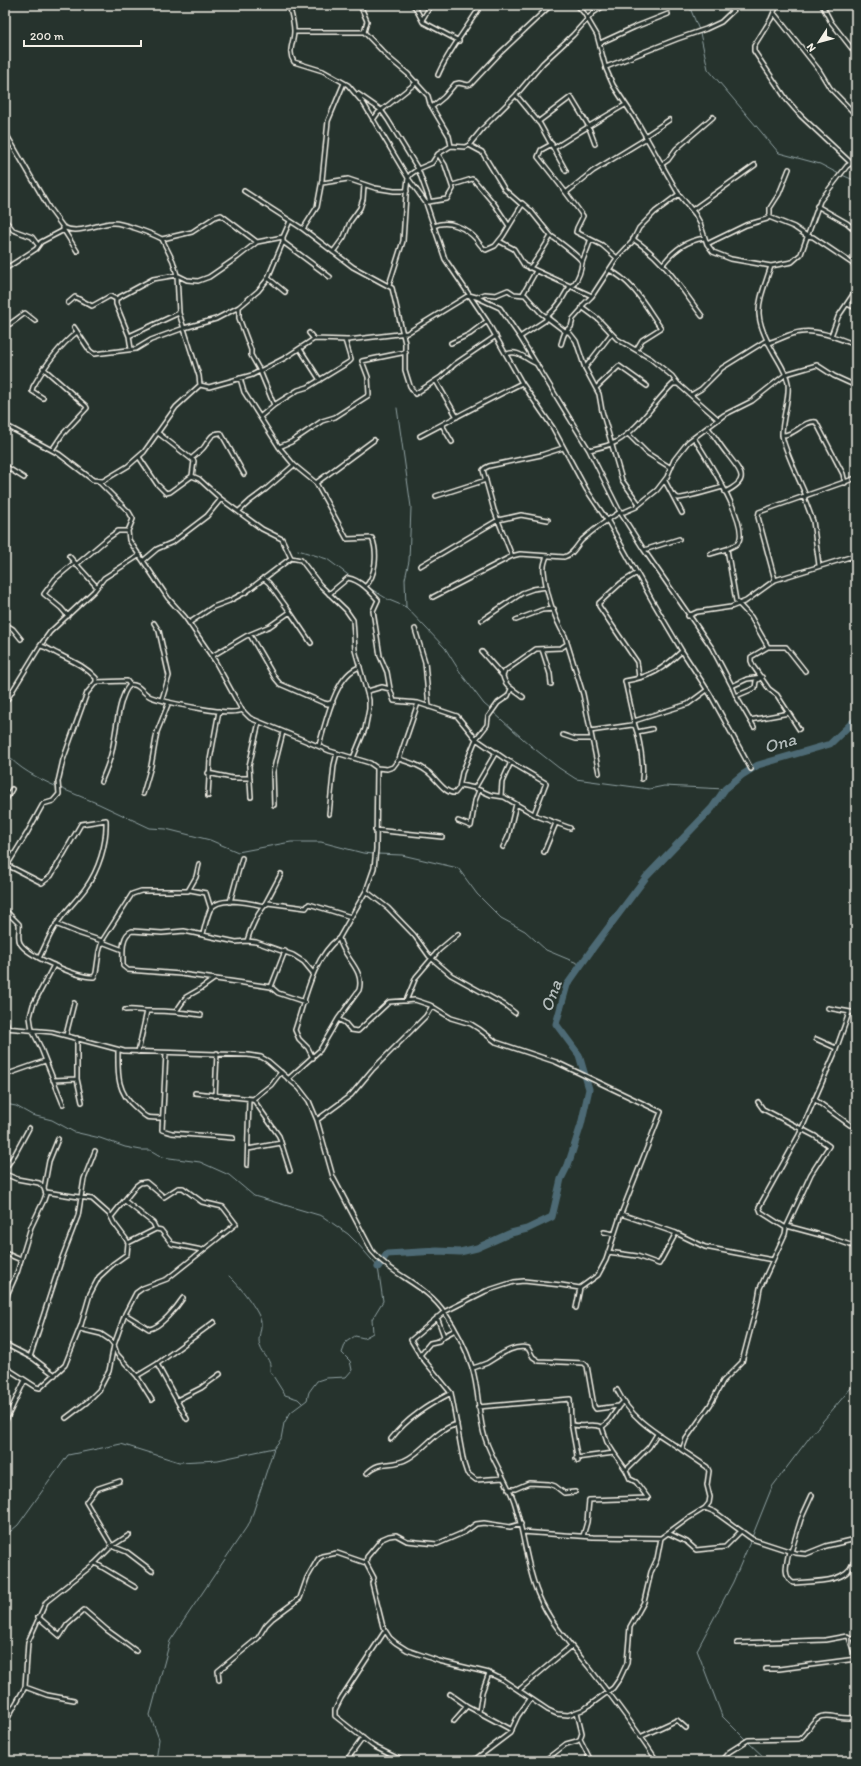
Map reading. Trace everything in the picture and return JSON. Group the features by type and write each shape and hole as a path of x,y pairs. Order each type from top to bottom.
{"street":[{"path":"289,5 294,32 290,51 294,62 323,71 344,83 381,110 409,151 427,192 434,226 443,255 487,321 522,383 553,428 586,489 607,520 682,652 707,690 751,769"},
{"path":"360,5 367,21 364,32"},
{"path":"412,5 415,7 422,20 459,41"},
{"path":"422,20 431,5"},
{"path":"438,74 444,62 478,10 479,5"},
{"path":"432,107 444,98 455,84 471,84 500,52 552,5"},
{"path":"576,5 587,18 600,42 606,67 613,85 646,137 679,194 700,223 704,238 713,252 723,257 771,266 785,265 798,259 817,206 824,195 851,163 856,160"},
{"path":"470,146 483,128 516,95 543,62 573,35 587,18 605,5"},
{"path":"606,67 706,29 721,22 739,5"},
{"path":"777,5 774,13 754,46 754,51 787,100 801,116 851,163"},
{"path":"822,5 831,22 856,54"},
{"path":"774,13 820,70 830,88 856,115"},
{"path":"600,42 668,14"},
{"path":"294,32 364,32 389,58 417,82 429,97 432,107 449,136 451,146"},
{"path":"373,120 381,110 417,82"},
{"path":"303,229 317,207 322,183 328,121 344,83"},
{"path":"356,93 408,178 428,202"},
{"path":"516,95 538,122 566,171"},
{"path":"538,122 571,97 588,125 595,144"},
{"path":"617,258 602,246 576,232 576,228 583,216 567,192 559,185 538,158 541,150 553,146 583,131 588,125 625,105"},
{"path":"662,164 668,160 676,149 713,117"},
{"path":"567,192 594,171 669,120"},
{"path":"5,132 49,208 77,251"},
{"path":"389,285 403,241 408,178 418,169 432,163 438,154 451,146 470,146 482,152 505,190 530,210 551,236 570,252 580,258 582,262"},
{"path":"428,202 447,199 451,194 453,185 446,165 438,154"},
{"path":"692,210 755,165"},
{"path":"769,217 770,208 779,194 788,169"},
{"path":"322,183 348,179 364,185 394,192 407,191"},
{"path":"453,185 472,179 474,180 495,205 509,226"},
{"path":"333,252 344,237 350,222 360,208 363,199 364,185"},
{"path":"244,191 303,229 353,267 389,285 393,290 404,339 406,352 405,370 410,386 415,394 436,381 455,364 496,336"},
{"path":"421,195 427,192"},
{"path":"561,344 566,332 571,327 573,319 584,303 592,296 617,258 633,239 639,228 644,222 679,194"},
{"path":"434,226 457,224 475,238 486,250 494,246 499,241 521,208 521,203"},
{"path":"817,206 847,223 856,231"},
{"path":"5,269 63,229 77,230 112,223 162,238 192,232 215,216 221,214 257,242"},
{"path":"707,244 746,225 769,217 794,226 807,236 813,237 856,266"},
{"path":"5,220 13,230 32,237 38,245"},
{"path":"74,327 90,351 94,354 141,347 150,340 216,319 239,307 258,291 268,278 290,221"},
{"path":"529,268 532,266 551,236"},
{"path":"116,299 153,279 176,276 187,280 198,281 209,277 257,242 283,237"},
{"path":"99,482 109,479 139,457 153,442 176,407 200,385 200,376 179,313 176,276 173,262 162,238"},
{"path":"663,264 680,246 692,240 704,238"},
{"path":"633,239 648,249 663,264 702,316"},
{"path":"520,337 544,322 546,317 559,303 563,294 570,286 574,284 582,268 582,262 592,240"},
{"path":"499,241 514,249 522,264 592,296"},
{"path":"283,242 330,277"},
{"path":"771,266 761,296 758,317 768,342 786,374 788,390 783,417 782,442 805,497 813,521 819,565"},
{"path":"609,270 628,282 644,301 661,328 642,340 636,350"},
{"path":"523,294 536,271"},
{"path":"268,278 285,292"},
{"path":"476,297 485,294 496,295 508,290 514,294 523,294 546,317 566,332 569,332 576,341 585,368 600,394 602,411 622,480 639,504"},
{"path":"831,336 838,317 856,290"},
{"path":"200,385 209,387 260,371 300,349 314,339 345,340 410,332 469,295 500,308 537,364 589,450 620,512 688,616 712,648 736,696 754,726"},
{"path":"68,303 75,297 92,306 110,296 116,299"},
{"path":"116,299 116,304 129,336 131,349"},
{"path":"847,304 856,308"},
{"path":"239,307 238,318 251,350 251,356 260,371 274,405"},
{"path":"582,307 598,319 611,334 672,376 678,384 718,419"},
{"path":"5,324 10,324 25,313 35,321"},
{"path":"129,336 179,313"},
{"path":"451,343 470,334 487,321"},
{"path":"691,395 701,389 722,368 768,342 800,332 806,331 831,336 856,345"},
{"path":"43,398 32,390 43,368 69,338 77,332"},
{"path":"309,333 314,339"},
{"path":"585,368 611,334"},
{"path":"261,416 274,405 301,388 308,387 351,360 345,340"},
{"path":"300,349 320,380"},
{"path":"279,447 292,442 322,421 335,416 369,395 368,377 362,361 406,352"},
{"path":"507,354 514,352 518,353 528,361 537,364"},
{"path":"433,597 512,556 520,554 568,556 581,541 607,520 620,512 629,511 657,490 665,481 674,460 688,442 718,419 752,401 786,374 818,365 839,378 856,386"},
{"path":"596,388 619,366 647,386"},
{"path":"43,368 87,408 62,435 52,450"},
{"path":"240,378 244,392 261,416 279,447 294,465 316,483 347,539 372,538 374,543 376,565 365,587"},
{"path":"436,381 457,417"},
{"path":"420,436 493,396 522,383"},
{"path":"589,450 612,444 628,434 639,424 668,389 674,384 678,384"},
{"path":"782,435 787,435 811,422 816,422 843,474 845,483"},
{"path":"5,425 69,460 93,480 99,482 129,512 133,519 128,530 129,540 144,560 168,598 189,623 212,656 242,710 250,718 337,753 370,764 376,768 390,768 393,767 399,758 418,703"},
{"path":"442,425 452,442"},
{"path":"708,428 738,466 740,472 741,478 737,486 725,492"},
{"path":"139,457 157,484 166,493 170,492 192,476 195,463 192,458 158,433"},
{"path":"192,458 216,433 222,433 244,474"},
{"path":"628,434 647,453 671,468"},
{"path":"694,438 733,507 741,535 739,542 727,549 710,554"},
{"path":"316,483 374,440"},
{"path":"512,556 498,520 483,470 485,468 541,455 563,448"},
{"path":"239,512 250,500 266,489 294,465"},
{"path":"5,466 24,478"},
{"path":"192,476 199,479 221,499 262,529 282,539 291,558"},
{"path":"775,580 758,514 761,511 805,497 856,478"},
{"path":"436,496 486,480"},
{"path":"665,481 682,513"},
{"path":"673,495 679,498 686,497 692,494 723,487"},
{"path":"144,560 157,549 173,542 207,516 221,499"},
{"path":"420,566 498,520 521,515 548,520"},
{"path":"68,616 62,608 44,594 55,579 108,538 118,531 128,530"},
{"path":"644,550 679,539"},
{"path":"727,549 736,601 751,617 768,647"},
{"path":"5,703 50,632 68,616 108,575 140,555"},
{"path":"69,556 97,586"},
{"path":"547,556 544,571 547,587 583,694 599,773"},
{"path":"688,616 697,612 739,604 775,580 819,565 850,557 856,559"},
{"path":"189,623 210,608 236,598 291,558 301,560 316,580 346,610 353,620 355,650 368,691 369,709 365,729 353,758"},
{"path":"637,573 621,583 599,603 603,612 637,662 639,678"},
{"path":"263,578 270,583 311,643"},
{"path":"329,594 348,578 353,579 365,587 378,600 373,610 380,656 386,672 393,701 418,703 457,716 476,739 546,783 534,814"},
{"path":"482,620 522,593 533,589 547,587"},
{"path":"516,620 533,612 554,609"},
{"path":"212,656 270,626 290,612"},
{"path":"154,623 159,631 169,676 162,699"},
{"path":"5,624 13,629 21,639"},
{"path":"415,629 425,662 429,707"},
{"path":"250,635 280,684 324,704 333,702"},
{"path":"503,676 505,671 512,665 534,650 562,648 567,644"},
{"path":"40,646 47,647 84,667 96,678 96,682"},
{"path":"799,729 777,695 769,689 752,664 751,657 768,647 786,647 805,671"},
{"path":"542,649 552,684"},
{"path":"482,652 503,676 505,682 511,689 523,697"},
{"path":"642,780 643,768 641,748 626,681 639,678 665,668 682,652"},
{"path":"318,745 336,691 347,675 360,667"},
{"path":"732,686 747,679 762,678"},
{"path":"736,696 754,688 756,680 762,678"},
{"path":"40,958 56,924 84,890 96,872 107,829 106,820 81,824 51,876 42,883 6,867 43,804 53,801 60,794 58,782 63,760 87,693 96,682 127,681 130,685 137,686 149,696 169,702 236,713 242,710"},
{"path":"101,782 110,759 115,728 122,701 127,687 130,685"},
{"path":"368,691 382,687 390,689"},
{"path":"399,758 420,766 451,793 458,791 462,773 476,739 487,725 487,718 491,712 498,703 508,696 511,689"},
{"path":"634,721 688,704 707,690"},
{"path":"144,794 151,766 156,732 169,702"},
{"path":"208,796 208,773 214,731 219,711"},
{"path":"750,720 789,713"},
{"path":"251,797 249,766 259,722"},
{"path":"590,732 607,728 635,726"},
{"path":"637,732 652,729"},
{"path":"274,805 273,772 283,732"},
{"path":"563,735 575,739 592,739"},
{"path":"475,788 496,752"},
{"path":"329,814 334,765 337,753"},
{"path":"501,796 502,782 512,762"},
{"path":"313,1058 308,1048 299,1039 295,1030 313,973 331,944 339,938 366,891 374,868 376,849 376,768"},
{"path":"208,773 232,778 250,778"},
{"path":"460,785 475,788 491,795 501,796 534,814 570,828"},
{"path":"5,801 12,789"},
{"path":"458,821 471,826 475,801 479,790"},
{"path":"503,847 508,837 516,804"},
{"path":"544,852 556,823"},
{"path":"375,830 442,837"},
{"path":"230,902 242,858"},
{"path":"190,890 196,877 199,864"},
{"path":"247,940 250,929 281,874"},
{"path":"5,910 19,924 19,939 22,946 40,958 68,972 94,977 102,942 132,894 136,892 186,892 190,890 206,893 211,909"},
{"path":"366,891 388,908 405,925 432,958 454,976 515,1013"},
{"path":"203,934 211,909 216,904 237,901 264,906 268,903 306,908 308,904 351,917"},
{"path":"56,924 123,950"},
{"path":"305,1002 278,993 271,987 162,972 128,970 123,966 125,937 127,933 132,932 162,933 184,931 236,942 247,940 285,951 304,962 313,973"},
{"path":"406,1002 416,977 432,958 458,934"},
{"path":"288,1079 313,1058 359,990 361,979 347,956 339,938"},
{"path":"271,987 285,951"},
{"path":"54,965 31,1010 32,1030 63,1104"},
{"path":"177,1010 186,997 214,979"},
{"path":"338,1019 344,1021 351,1030 358,1031 387,1003 415,1000 432,1006 451,1018 480,1029 496,1042 556,1062 661,1112 621,1214 606,1260 598,1275 580,1288 576,1308"},
{"path":"66,1035 74,1003"},
{"path":"317,1120 357,1088 372,1070 426,1016 432,1006"},
{"path":"828,1008 849,1013 856,1013"},
{"path":"125,1010 177,1010 201,1016"},
{"path":"138,1052 147,1011"},
{"path":"849,1013 836,1048 789,1154 759,1207 761,1212 786,1227 828,1237 856,1247"},
{"path":"5,1018 6,1028 66,1035 118,1050 138,1052 217,1053 261,1057 281,1072 309,1101 317,1120 333,1177 352,1215 378,1258 437,1301 455,1330 472,1368 478,1407 485,1438 513,1499 538,1593 554,1625 606,1691 657,1761"},
{"path":"77,1038 77,1079 82,1102"},
{"path":"816,1040 836,1048"},
{"path":"118,1050 117,1070 119,1085 123,1094 130,1103 147,1117 163,1118"},
{"path":"166,1052 162,1130 172,1133 233,1138"},
{"path":"215,1096 217,1053"},
{"path":"5,1075 45,1061"},
{"path":"195,1093 251,1099 271,1085 281,1072"},
{"path":"53,1080 77,1079"},
{"path":"251,1099 275,1130 290,1171"},
{"path":"247,1165 251,1099"},
{"path":"814,1099 850,1125"},
{"path":"682,1450 686,1439 710,1405 723,1381 742,1362 759,1292 783,1240 786,1227 811,1174 829,1146 815,1136 800,1130 763,1109 758,1102"},
{"path":"5,1169 22,1142 28,1128"},
{"path":"44,1188 49,1161 58,1139"},
{"path":"248,1149 281,1143"},
{"path":"30,1357 62,1258 78,1216 84,1178 95,1151"},
{"path":"5,1174 17,1179 39,1183 46,1192 41,1208 31,1227 21,1260 6,1293 5,1304"},
{"path":"66,1418 87,1402 99,1390 110,1371 114,1345 125,1314 132,1298 139,1290 167,1279 202,1250 236,1225 223,1208 200,1201 180,1188 174,1190 166,1197 162,1197 146,1182 140,1183 111,1217"},
{"path":"5,1367 36,1387 40,1388 55,1375 65,1365 80,1329 90,1294 97,1280 113,1264 126,1257 128,1250 128,1243 111,1217 92,1199 82,1197 76,1198 46,1192"},
{"path":"125,1201 155,1224 156,1229"},
{"path":"621,1214 676,1233 705,1247 773,1260"},
{"path":"128,1243 156,1229 161,1230 172,1244 202,1250"},
{"path":"604,1232 614,1234"},
{"path":"608,1252 637,1256 659,1264 676,1233"},
{"path":"5,1253 21,1260"},
{"path":"503,1478 476,1480 467,1472 464,1464 451,1393 420,1355 411,1340 444,1312 486,1291 522,1281 560,1284 580,1288"},
{"path":"125,1314 138,1323 152,1329 165,1319 183,1298"},
{"path":"437,1317 444,1336"},
{"path":"137,1376 157,1364 214,1322"},
{"path":"80,1329 101,1334 110,1340 119,1357 137,1376 152,1400"},
{"path":"420,1355 430,1343 440,1340 455,1330"},
{"path":"5,1344 30,1357 55,1375"},
{"path":"472,1368 486,1363 497,1355 523,1346 528,1348 533,1358 539,1361 584,1363 588,1368 594,1406 596,1409 619,1406"},
{"path":"157,1364 187,1419"},
{"path":"177,1400 201,1388 220,1374"},
{"path":"5,1422 25,1380"},
{"path":"520,1524 510,1527 476,1524 465,1532 437,1544 407,1541 396,1535 388,1536 382,1539 367,1557 366,1563 374,1578 372,1583 385,1631 390,1638 407,1650 439,1661 489,1673 557,1714 568,1715 590,1705 617,1683 625,1668 630,1627 644,1602 651,1572 657,1559 662,1536 687,1518 705,1508 709,1500 707,1485 708,1469 706,1466 691,1458 682,1450 634,1417 623,1402 617,1390"},
{"path":"391,1439 400,1427 428,1405 451,1393"},
{"path":"478,1407 570,1400 571,1424 577,1459 614,1453"},
{"path":"602,1426 609,1421 623,1402"},
{"path":"367,1474 374,1466 381,1464 398,1464 410,1458 436,1434 457,1424"},
{"path":"571,1424 574,1426 595,1424 602,1426"},
{"path":"583,1536 587,1522 589,1500 648,1498 636,1482 630,1478 614,1453 607,1442 602,1426"},
{"path":"626,1470 649,1447 657,1434"},
{"path":"120,1481 96,1489 86,1502 112,1546 127,1552 152,1571"},
{"path":"508,1490 529,1483 549,1484 555,1486 564,1493 575,1492"},
{"path":"812,1495 801,1519 790,1552 786,1574 788,1580 793,1583 833,1579 849,1570 853,1562"},
{"path":"705,1508 715,1512 752,1539 790,1552 806,1554 826,1546 856,1539"},
{"path":"668,1533 687,1542 696,1550 725,1547 741,1531"},
{"path":"522,1532 583,1536 661,1538"},
{"path":"5,1723 25,1687 28,1642 46,1602 95,1563 112,1546 129,1535"},
{"path":"219,1680 218,1672 258,1638 266,1625 273,1618 300,1598 307,1578 318,1559 329,1554 337,1554 366,1563"},
{"path":"95,1563 135,1587"},
{"path":"38,1617 60,1636 67,1625 84,1610 107,1630 136,1651"},
{"path":"385,1631 335,1710 335,1716 373,1746 403,1761"},
{"path":"737,1643 825,1640 847,1636 850,1638 856,1638"},
{"path":"766,1669 779,1669 856,1659 850,1638"},
{"path":"519,1690 571,1646"},
{"path":"479,1712 482,1692 489,1673"},
{"path":"25,1687 46,1695 74,1700"},
{"path":"450,1694 468,1706 512,1730"},
{"path":"473,1761 510,1734 518,1716 530,1699"},
{"path":"454,1721 468,1706"},
{"path":"577,1712 582,1733 580,1739 591,1761"},
{"path":"721,1761 729,1752 748,1740 800,1739 807,1732 814,1720 820,1717 827,1716 847,1719 856,1717"},
{"path":"640,1736 677,1720 686,1728"},
{"path":"346,1761 363,1738"},
{"path":"544,1761 564,1744 580,1739"}],"waterway":[{"path":"685,5 690,8 699,30"},
{"path":"700,33 708,69 779,153 820,164 839,174"},
{"path":"842,175 856,181"},
{"path":"397,408 411,507 409,561 405,579 406,607"},
{"path":"298,550 327,559 351,577"},
{"path":"363,584 389,600 406,607 445,648 462,675 484,704 491,710"},
{"path":"493,712 531,746 576,779 649,789 664,786 725,789"},
{"name":"Ona","path":"378,1267 387,1254 437,1251 460,1252 477,1248 511,1233 527,1229 552,1217 561,1179 568,1165 581,1125 589,1089 579,1055 556,1024 567,985 647,876 712,808 725,789 742,775 758,765 830,744 856,719"},
{"path":"5,752 22,768 57,787"},
{"path":"60,788 99,804 150,828 166,829 210,840 238,852 291,842 321,842 363,853 374,854"},
{"path":"377,854 402,855 458,868 477,894 501,918 525,931 546,950 582,965"},
{"path":"5,1104 16,1106 32,1115 52,1120 74,1132 100,1138 125,1147 150,1150 162,1157 200,1162 229,1175 254,1196 322,1216 348,1234 378,1267 383,1301 372,1319 373,1333 364,1338 355,1336 346,1342 342,1353 350,1361 352,1370 346,1377 326,1378 317,1381 309,1392 307,1400 291,1412 284,1423 281,1439 274,1448 250,1522 170,1641 150,1715 159,1739 156,1761"},
{"path":"229,1276 248,1298 259,1317 261,1322 259,1343 261,1349 269,1360 270,1371 285,1395 298,1399 302,1403"},
{"path":"752,1537 772,1487 812,1434 856,1382"},
{"path":"5,1536 18,1525 68,1455 121,1444 179,1462 218,1460 274,1448"},
{"path":"746,1740 722,1716 697,1650 733,1582 751,1540"},
{"path":"748,1742 768,1761"}]}
